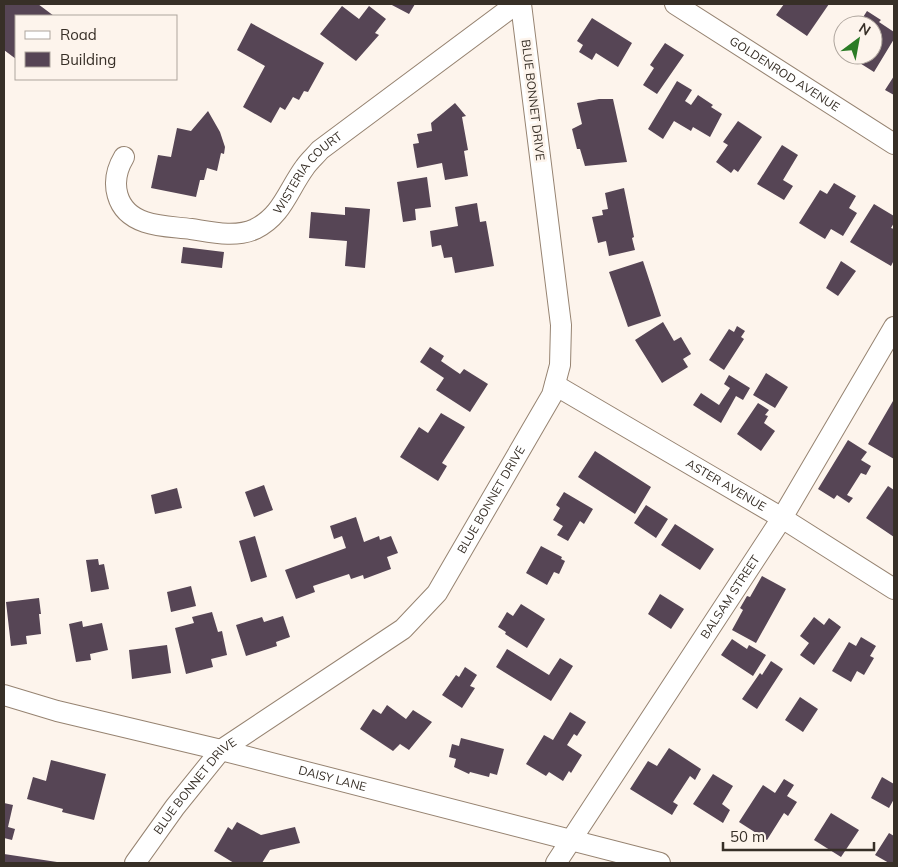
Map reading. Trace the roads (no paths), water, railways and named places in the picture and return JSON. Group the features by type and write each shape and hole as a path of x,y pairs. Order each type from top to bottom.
{"street":[{"name":"WISTERIA COURT","path":"124,157 118,166 115,178 116,192 122,205 133,216 150,223 212,232 236,234 249,231 265,223 276,214 304,168 320,150 516,4"},
{"name":"BLUE BONNET DRIVE","path":"136,863 175,807 222,750 403,629 438,594 552,395 560,365 561,325 521,4"},
{"name":"GOLDENROD AVENUE","path":"675,4 894,144"},
{"name":"BALSAM STREET","path":"556,863 782,518 894,327"},
{"name":"ASTER AVENUE","path":"555,385 782,518 894,589"},
{"name":"DAISY LANE","path":"4,695 57,711 222,750 660,863"},
{"path":"570,840 608,863"}]}
